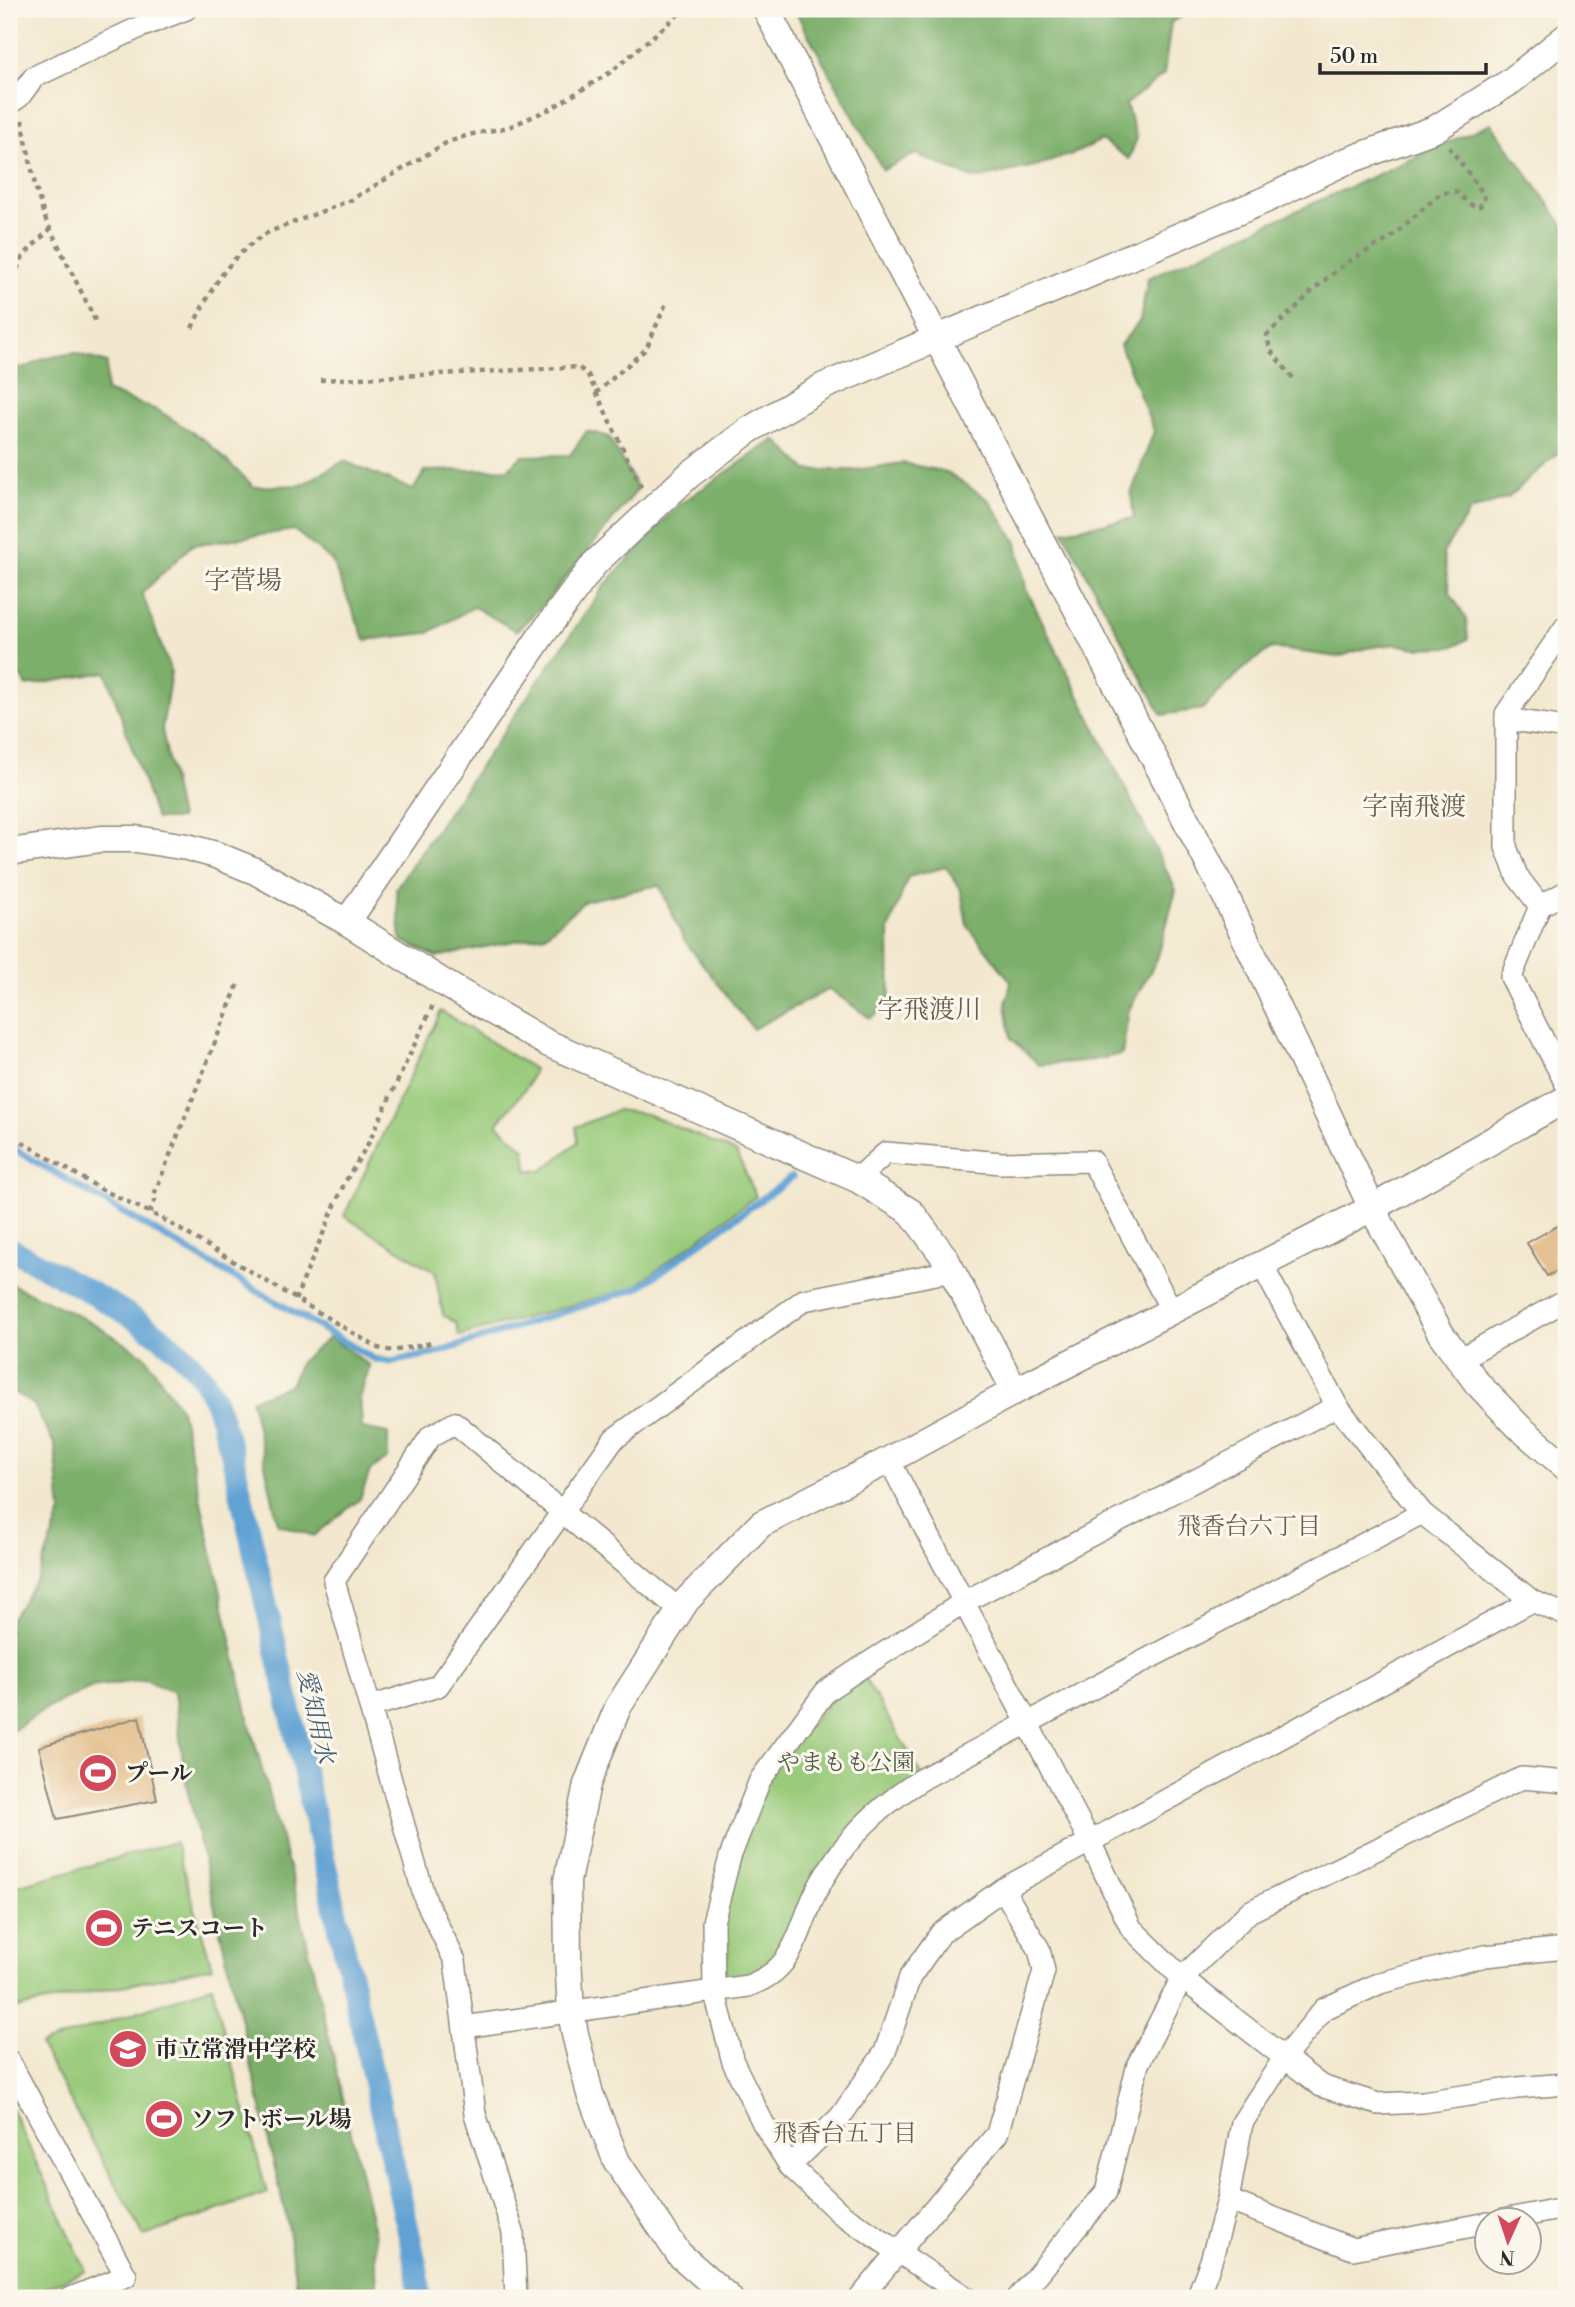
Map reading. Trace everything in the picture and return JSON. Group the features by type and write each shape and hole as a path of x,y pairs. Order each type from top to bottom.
{"street":[{"path":"14,100 34,77 140,27 186,9"},
{"path":"765,9 1225,895 1372,1208 1441,1334 1477,1383 1520,1428 1566,1467"},
{"path":"347,922 556,615 595,563 689,475 749,430 824,386 939,340 1265,200 1345,162 1436,129 1510,82 1566,37"},
{"path":"1540,906 1517,876 1506,847 1506,714 1566,626"},
{"path":"1506,719 1566,729"},
{"path":"9,852 101,839 136,839 187,847 216,855 255,871 347,922 547,1043 856,1179 911,1212 949,1267 1015,1391"},
{"path":"1566,892 1540,906 1511,977 1566,1084"},
{"path":"721,2296 679,2254 617,2162 590,2094 571,2012 568,1956 567,1881 587,1784 618,1707 686,1601 761,1524 1372,1208 1566,1098"},
{"path":"856,1179 886,1153 1002,1163 1092,1161 1172,1311"},
{"path":"1262,1265 1338,1406 1422,1513 1532,1601 1566,1615"},
{"path":"370,1707 438,1686 614,1439 804,1300 936,1274 949,1267"},
{"path":"1460,1359 1566,1300"},
{"path":"967,2298 840,2213 790,2166 762,2123 733,2062 714,1990 713,1922 730,1857 760,1780 826,1691 964,1602 1338,1406"},
{"path":"516,2298 513,2232 475,2113 455,1961 425,1899 334,1581 431,1436 455,1423 680,1610"},
{"path":"889,1460 1090,1842 1131,1928 1182,1978 1321,2086 1378,2104 1423,2102 1517,2088 1566,2084"},
{"path":"464,2027 748,1986 772,1974 790,1952 816,1892 853,1835 872,1816 924,1778 1422,1513"},
{"path":"790,2166 841,2116 885,2052 910,1977 941,1933 1003,1889 1532,1601"},
{"path":"1018,2298 1106,2192 1138,2064 1182,1978 1249,1912 1522,1778 1566,1782"},
{"path":"860,2298 997,2134 1044,1971 1039,1949 1003,1889"},
{"path":"1197,2298 1211,2261 1228,2200 1242,2123 1283,2058 1324,2009 1380,1983 1485,1956 1566,1948"},
{"path":"9,2062 127,2276 71,2298"},
{"path":"1228,2200 1353,2249 1474,2225"},
{"path":"1544,2212 1566,2212"}],"path":[{"path":"192,328 212,287 236,258 257,239 351,200 446,143 468,135 509,127 552,108 611,72 685,9"},
{"path":"14,100 22,121 35,185 50,229 96,322"},
{"path":"1293,378 1270,350 1268,335 1321,283 1346,262 1389,239 1440,194 1455,191 1474,207 1485,201 1483,193 1436,129"},
{"path":"13,279 23,256 50,229"},
{"path":"596,393 646,349 667,301"},
{"path":"320,380 573,366 584,370 643,492 655,505"},
{"path":"150,1213 154,1195 239,982"},
{"path":"295,1300 344,1184 369,1142 444,983"},
{"path":"22,1142 99,1188 150,1213 378,1348 393,1351 431,1343"}],"green space":[{"path":"794,9 1196,9 1171,22 1164,74 1126,104 1137,138 1129,159 1101,140 1078,152 1039,165 975,179 915,154 883,170"},
{"path":"1491,123 1566,229 1566,446 1508,498 1470,511 1443,553 1450,593 1466,618 1468,639 1452,647 1416,648 1395,644 1366,648 1338,657 1271,648 1242,670 1202,709 1162,715 1063,531 1134,518 1131,494 1154,431 1120,345 1140,321 1148,278"},
{"path":"74,353 107,363 106,391 159,411 206,441 254,487 301,485 344,461 413,490 425,471 508,469 522,456 570,455 587,431 609,437 638,489 544,604 516,631 474,607 428,633 365,640 332,561 294,530 192,545 142,593 171,672 162,729 180,819 156,819 106,672 27,686 9,662 9,366 26,368 42,359"},
{"path":"775,439 807,470 856,470 902,463 947,472 989,500 1017,543 1026,589 1176,890 1157,959 1129,1010 1122,1054 1094,1060 1039,1065 1011,1038 1006,1004 1011,982 967,925 961,891 946,867 908,877 889,929 890,1005 870,1018 829,989 753,1029 684,940 659,885 585,901 545,935 436,957 401,940 396,888 604,586 677,506"},
{"path":"441,1011 534,1069 528,1085 497,1124 525,1149 527,1170 542,1171 578,1142 576,1127 618,1110 647,1114 736,1152 756,1196 633,1288 459,1336 456,1323 443,1315 435,1272 344,1216"},
{"path":"9,1283 91,1322 145,1356 181,1410 249,1722 293,1882 375,2236 377,2298 298,2298 286,2216 186,1783 174,1692 145,1680 92,1687 47,1708 9,1733 9,1622 38,1578 61,1512 55,1446 34,1405 9,1389"},
{"path":"330,1337 370,1366 360,1396 362,1428 388,1433 388,1458 370,1471 360,1499 314,1536 278,1524 251,1400 290,1385 300,1362"},
{"name":"やまもも公園","path":"859,1669 924,1778 872,1816 782,1965 714,1990 713,1922 760,1780"},
{"name":"テニスコート","path":"175,1842 212,1967 18,2008 9,1985 9,1888"},
{"name":"ソフトボール場","path":"212,1986 267,2193 144,2236 40,2045"},
{"path":"9,2103 86,2271 19,2298 9,2298"}],"building":[{"path":"1566,1221 1566,1267 1547,1276 1527,1243"},
{"name":"プール","path":"139,1717 157,1800 57,1819 39,1747"}],"waterway":[{"path":"9,1146 374,1359 391,1362 436,1353 638,1288 792,1177"},
{"name":"愛知用水","path":"9,1248 112,1305 164,1340 201,1376 215,1402 231,1450 411,2243 420,2298"}],"place":[{"name":"プール","path":"98,1773"},
{"name":"テニスコート","path":"104,1928"},
{"name":"市立常滑中学校","path":"128,2049"},
{"name":"ソフトボール場","path":"164,2119"}],"district":[{"name":"字菅場","path":"243,580"},
{"name":"字南飛渡","path":"1414,806"},
{"name":"字飛渡川","path":"929,1009"},
{"name":"飛香台六丁目","path":"1249,1526"},
{"name":"飛香台五丁目","path":"845,2133"}]}
